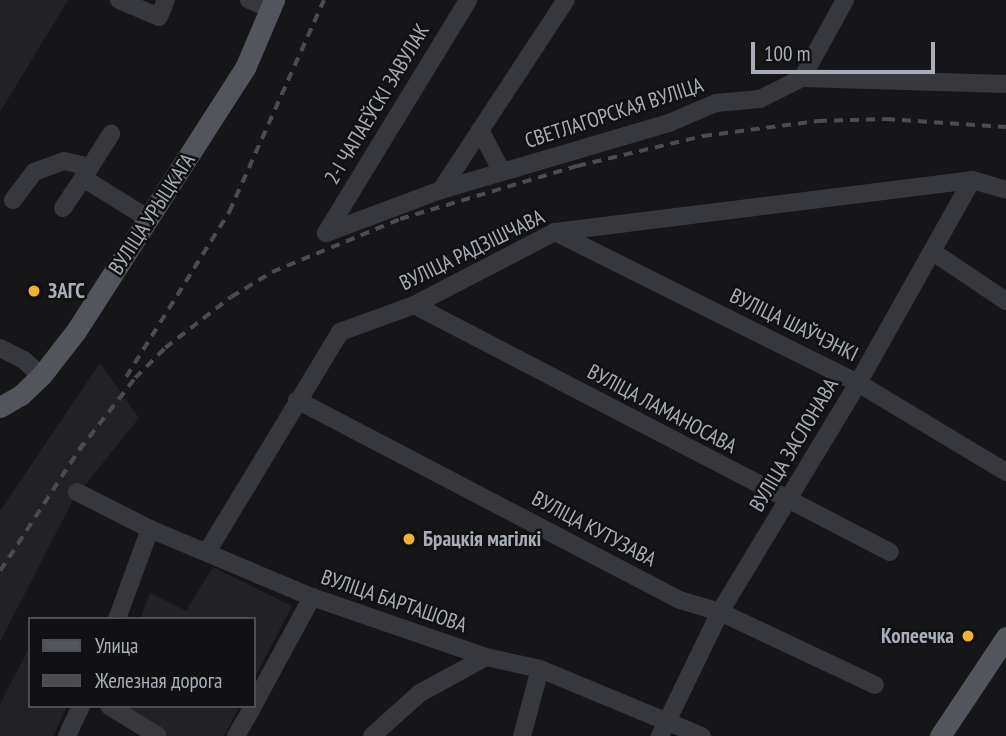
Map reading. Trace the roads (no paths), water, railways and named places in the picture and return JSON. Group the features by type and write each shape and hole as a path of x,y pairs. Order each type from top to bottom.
{"main road":[{"name":"ВУЛІЦА УРЫЦКАГА","path":"0,407 21,395 41,376 76,331 245,68 272,4"},
{"path":"940,736 1006,637"}],"street":[{"path":"119,0 159,17 166,0"},
{"path":"249,0 272,4"},
{"name":"2-І ЧАПАЕЎСКІ ЗАВУЛАК","path":"326,233 468,0"},
{"path":"441,190 566,0"},
{"path":"803,78 845,0"},
{"name":"СВЕТЛАГОРСКАЯ ВУЛІЦА","path":"326,233 441,190 669,123 716,103 760,99 803,78 1005,81"},
{"path":"481,130 502,172"},
{"path":"63,208 111,134"},
{"path":"12,200 34,172 64,161 87,172 149,219"},
{"name":"ВУЛІЦА РАДЗІШЧАВА","path":"208,552 340,332 414,305 555,232 972,180 1006,190"},
{"name":"ВУЛІЦА ЗАСЛОНАВА","path":"663,728 720,612 858,383 972,180"},
{"name":"ВУЛІЦА ШАЎЧЭНКІ","path":"555,232 858,383 1006,472"},
{"path":"933,252 1006,301"},
{"name":"ВУЛІЦА ЛАМАНОСАВА","path":"414,305 890,552"},
{"path":"0,348 24,360 41,376"},
{"name":"ВУЛІЦА КУТУЗАВА","path":"297,401 680,600 720,612 875,685"},
{"name":"ВУЛІЦА БАРТАШОВА","path":"76,492 150,529 312,597 485,656 540,668 663,728 702,736"},
{"path":"118,617 150,529"},
{"path":"256,698 312,597"},
{"path":"372,736 420,693 485,656"},
{"path":"522,736 540,668"},
{"path":"67,736 80,708"},
{"path":"112,708 158,736"},
{"path":"236,736 251,708"}],"railway":[{"path":"126,377 229,212 324,0"},
{"path":"79,450 135,378 165,348 231,297 272,272 400,219 577,166 703,136 818,121 886,119 1006,127"},
{"path":"0,571 84,442"}],"place":[{"name":"ЗАГС","path":"34,291"},
{"name":"Брацкія магілкі","path":"409,539"},
{"name":"Копеечка","path":"968,636"}]}
